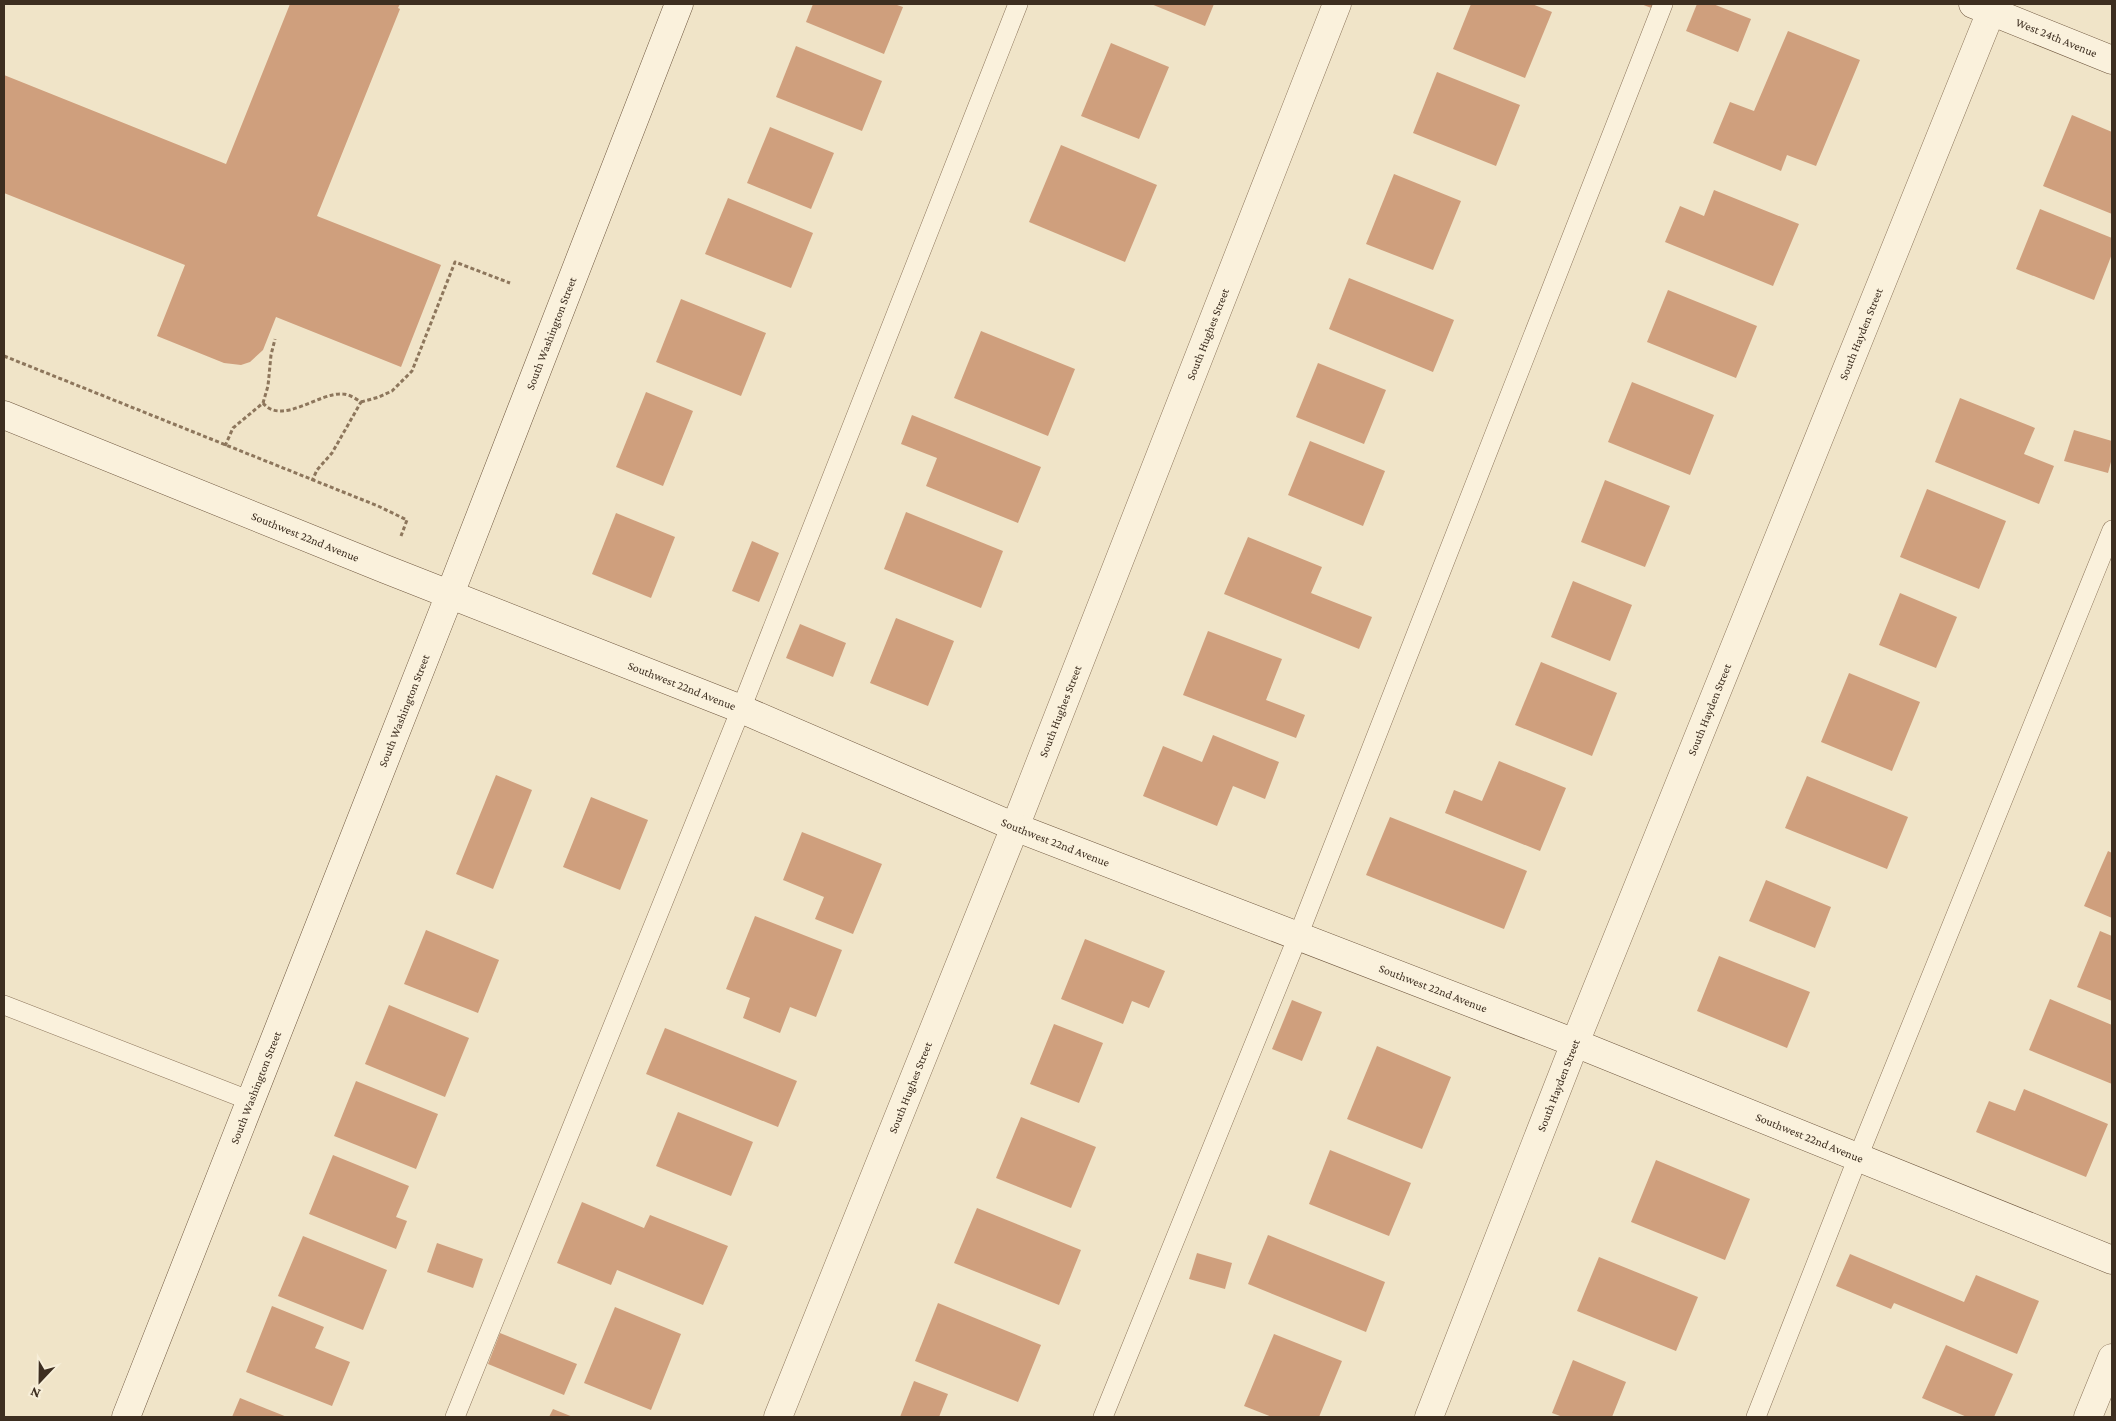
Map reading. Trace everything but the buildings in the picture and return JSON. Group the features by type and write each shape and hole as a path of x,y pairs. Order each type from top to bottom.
{"street":[{"name":"South Washington Street","path":"126,1417 450,594 678,4"},
{"name":"South Hughes Street","path":"778,1417 1016,827 1337,4"},
{"name":"West 24th Avenue","path":"1986,6 2112,60"},
{"name":"South Hayden Street","path":"1429,1417 1575,1043 1986,6"},
{"name":"Southwest 22nd Avenue","path":"4,415 741,709 1016,827 1575,1043 2112,1260"},
{"path":"2088,1417 2112,1358"}],"lane":[{"path":"456,1417 741,709 1018,4"},
{"path":"1102,1417 1298,936 1663,4"},
{"path":"1756,1417 1858,1157 2112,530"},
{"path":"4,1005 251,1101"}],"path":[{"path":"263,403 268,408 277,412 298,407 325,395 345,394 361,402 379,398 392,391 412,371 455,262 510,282"},
{"path":"225,446 233,428 263,403 268,386 271,355 275,339"},
{"path":"4,356 378,506 407,520 400,536"},
{"path":"312,480 317,470 332,453 361,402"}]}
